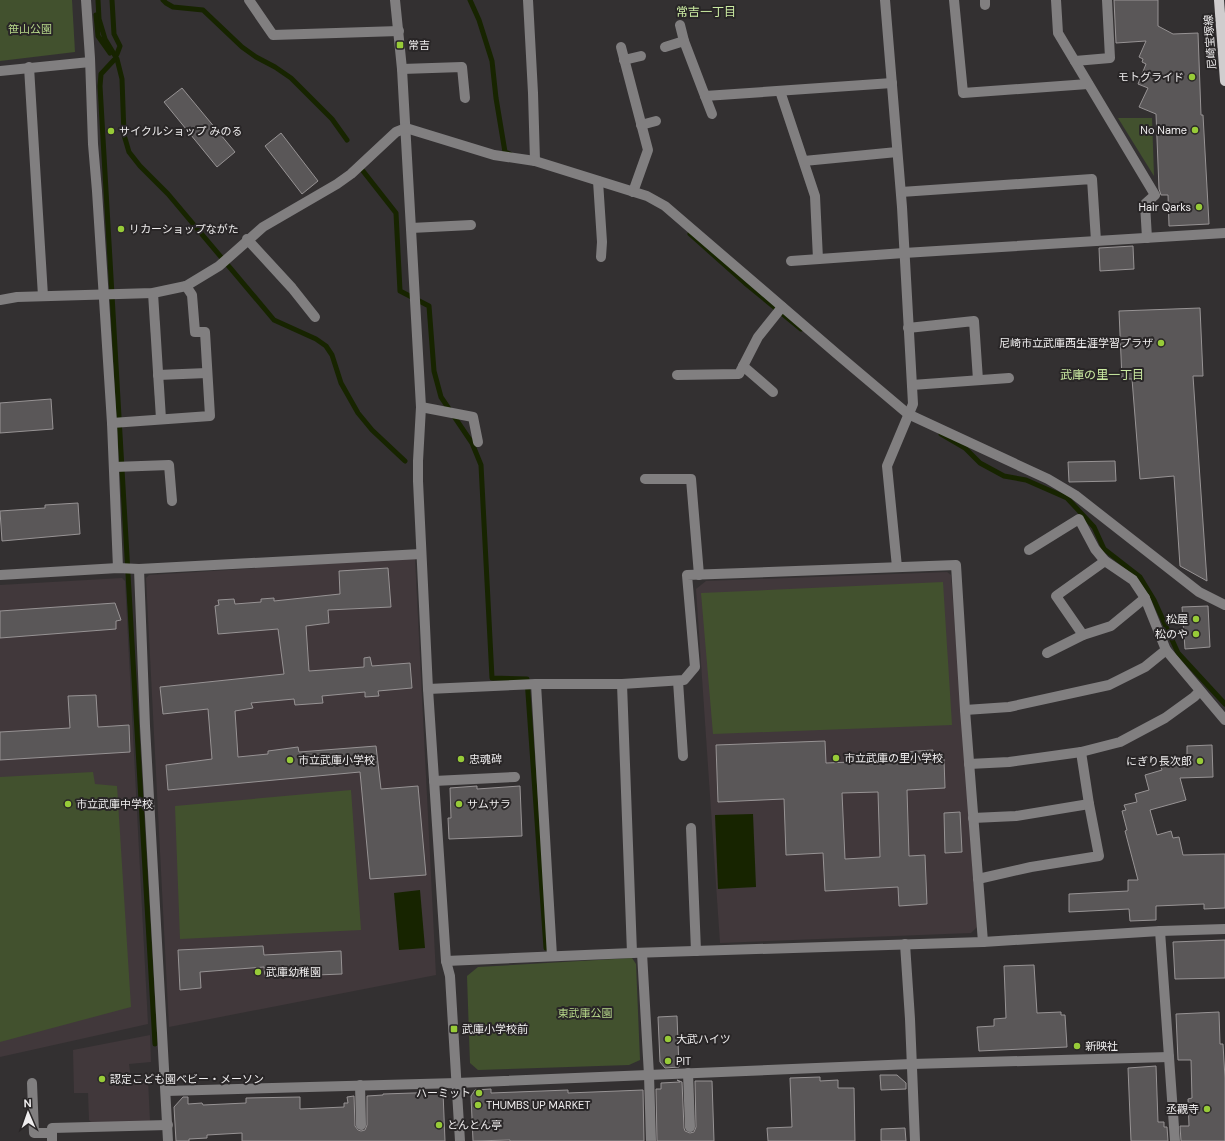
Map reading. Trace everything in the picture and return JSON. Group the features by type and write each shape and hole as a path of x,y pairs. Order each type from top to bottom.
{"main road":[{"name":"尼崎宝塚線","path":"1219,0 1225,82"}],"street":[{"path":"86,0 93,144 112,423 118,568"},
{"path":"249,0 273,35 399,31"},
{"path":"395,0 399,31 406,128 421,407 418,461 428,689 446,961 450,976 460,1141"},
{"path":"528,0 535,161"},
{"path":"885,0 901,192 913,404 887,466 897,567"},
{"path":"954,0 963,93 1088,84"},
{"path":"1056,0 1058,33 1155,194 1145,204 1147,238"},
{"path":"1075,61 1110,58 1107,0"},
{"path":"680,25 684,41 712,114"},
{"path":"665,47 684,41"},
{"path":"621,47 648,150 633,192"},
{"path":"624,60 641,56"},
{"path":"0,71 90,62"},
{"path":"29,67 43,296"},
{"path":"402,69 462,67 465,98"},
{"path":"706,96 892,83"},
{"path":"780,91 815,196 818,259"},
{"path":"641,125 656,121"},
{"path":"0,300 17,297 153,293 186,286 219,266 263,226 337,184 351,174 396,132 406,128 494,155 535,161 647,196 665,206 908,414 1048,479 1075,496 1199,592 1225,605"},
{"path":"804,161 897,152"},
{"path":"901,192 1092,180 1096,241"},
{"path":"598,181 602,242 601,257"},
{"path":"411,228 471,225"},
{"path":"791,261 1225,233"},
{"path":"248,239 292,288 315,317"},
{"path":"112,423 210,416 205,332 195,332 192,295 186,286"},
{"path":"153,293 161,419"},
{"path":"677,375 738,374 758,337 782,307"},
{"path":"908,328 974,321 978,380"},
{"path":"743,366 773,392"},
{"path":"158,376 207,373"},
{"path":"912,385 1009,378"},
{"path":"421,407 473,417 478,442"},
{"path":"114,467 169,465 172,501"},
{"path":"644,479 691,479 699,575"},
{"path":"1029,550 1079,518 1096,550 1105,561 1133,580 1145,598 1166,650 1225,720"},
{"path":"0,575 421,554"},
{"path":"1083,635 1056,596 1105,561"},
{"path":"428,689 536,684 622,684 684,680 695,667 687,575 956,565 964,710 983,942"},
{"path":"139,569 145,726 168,1141"},
{"path":"1047,653 1083,635 1111,626 1145,598"},
{"path":"964,710 1009,707 1109,685 1145,667 1166,650"},
{"path":"678,680 683,756"},
{"path":"536,684 552,956"},
{"path":"622,684 637,953 649,1075 651,1141"},
{"path":"969,764 1009,762 1081,752 1120,742 1165,718 1200,691"},
{"path":"978,879 1031,867 1099,856 1081,752"},
{"path":"434,781 515,777"},
{"path":"973,818 1016,816 1089,804"},
{"path":"691,828 696,951"},
{"path":"446,961 552,956 983,942 1160,931 1225,929"},
{"path":"1160,931 1175,1141"},
{"path":"905,944 915,1141"},
{"path":"166,1091 457,1083 912,1064 1169,1057"},
{"path":"688,1074 690,1127"},
{"path":"32,1084 34,1133 52,1137 52,1128 168,1125"},
{"path":"360,1085 361,1125"}],"shaded area":[{"name":"市立武庫小学校","path":"415,558 436,975 169,1027 146,578 149,575"},
{"name":"市立武庫の里小学校","path":"947,572 951,575 977,927 971,933 720,943 696,589 706,581"},
{"name":"市立武庫中学校","path":"122,578 125,581 148,1024 0,1057 0,585"},
{"path":"753,814 756,887 718,889 715,815"},
{"path":"420,890 425,948 399,950 394,893"},
{"name":"認定こども園ベビー・メーソン","path":"150,1035 151,1062 129,1064 131,1079 148,1079 150,1121 92,1123 89,1120 88,1093 74,1093 73,1050"}],"green space":[{"name":"笹山公園","path":"0,0 72,0 75,52 0,61"},
{"path":"1118,118 1152,118 1154,176"},
{"path":"943,582 952,725 713,734 701,593"},
{"path":"93,772 95,784 117,786 131,1007 0,1042 0,777"},
{"path":"351,790 361,930 180,939 175,806"},
{"name":"東武庫公園","path":"632,958 636,964 640,1060 629,1065 478,1070 470,1063 467,976 478,967"}],"building":[{"path":"1114,0 1158,0 1158,26 1173,34 1198,33 1201,115 1203,115 1209,224 1169,226 1168,195 1161,195 1159,189 1156,114 1139,107 1148,88 1138,84 1146,64 1142,62 1143,59 1139,57 1146,41 1116,43"},
{"path":"182,88 235,152 217,167 164,102"},
{"path":"281,133 318,181 302,194 265,146"},
{"path":"1133,246 1134,269 1100,271 1099,248"},
{"path":"1200,308 1203,376 1193,376 1207,581 1180,566 1174,476 1140,479 1132,379 1122,379 1119,311"},
{"path":"51,399 53,429 0,433 0,403"},
{"path":"1115,461 1116,481 1069,482 1068,462"},
{"path":"78,503 80,534 2,541 0,511 45,508 45,505"},
{"path":"388,568 391,607 328,610 329,623 306,626 309,671 364,667 364,658 370,657 372,666 410,663 412,688 378,691 379,696 365,697 365,692 322,696 323,703 295,705 294,699 251,703 253,708 235,711 238,757 268,754 268,751 298,747 299,752 376,746 381,789 418,786 426,875 370,879 360,772 168,790 166,765 212,759 208,709 163,714 160,687 284,674 278,629 218,634 215,606 219,605 218,600 234,599 235,604 261,602 261,599 274,598 274,601 340,594 339,571"},
{"path":"115,603 121,620 116,621 116,629 0,638 0,611"},
{"path":"1208,606 1210,647 1185,649 1182,607"},
{"path":"96,695 98,727 129,725 130,752 0,760 0,732 70,728 68,696"},
{"path":"825,741 826,763 902,760 902,752 933,750 933,759 944,759 945,788 907,790 909,856 925,855 927,904 899,906 898,887 825,891 823,853 786,855 784,799 718,802 716,745","holes":["878,792 880,857 845,859 842,793"]},
{"path":"1212,745 1213,777 1180,778 1186,800 1150,810 1157,835 1171,831 1173,838 1179,837 1183,855 1225,854 1225,908 1204,909 1204,904 1156,906 1156,920 1130,921 1129,909 1069,912 1069,894 1128,891 1128,880 1138,880 1125,831 1127,830 1122,811 1126,810 1124,805 1137,802 1135,794 1149,790 1145,775 1162,770 1161,767 1187,760 1187,746"},
{"path":"477,786 477,789 520,786 522,836 449,839 448,818 451,818 450,788"},
{"path":"960,812 962,852 945,853 944,813"},
{"path":"1225,940 1225,978 1175,979 1173,942"},
{"path":"263,946 264,955 341,951 342,974 265,977 264,967 200,972 201,988 180,990 178,950"},
{"path":"1034,965 1037,1013 1061,1012 1061,1015 1065,1015 1067,1047 979,1051 977,1027 994,1026 994,1019 1006,1018 1004,966"},
{"path":"1219,1012 1220,1044 1223,1044 1225,1078 1225,1141 1181,1141 1180,1126 1189,1126 1188,1099 1192,1098 1191,1060 1178,1060 1176,1014"},
{"name":"大武ハイツ","path":"677,1016 679,1067 665,1068 660,1062 658,1017"},
{"path":"1156,1066 1158,1122 1164,1122 1164,1127 1167,1127 1168,1141 1131,1141 1128,1068"},
{"path":"880,1075 897,1075 906,1083 906,1089 881,1090"},
{"path":"820,1077 820,1081 838,1080 838,1088 854,1088 855,1141 768,1141 767,1128 792,1127 790,1078"},
{"path":"677,1080 682,1082 684,1128 685,1131 690,1133 694,1132 696,1127 695,1081 712,1081 714,1141 657,1141 656,1089 661,1089 661,1083 680,1082"},
{"path":"491,1089 491,1093 568,1090 568,1093 643,1090 644,1141 473,1141 471,1096 475,1090"},
{"path":"443,1092 445,1141 242,1141 242,1133 207,1135 207,1138 189,1139 189,1141 176,1141 174,1107 183,1097 188,1097 188,1104 202,1103 203,1105 246,1103 246,1098 300,1097 300,1109 344,1107 344,1103 348,1103 347,1097 354,1096 355,1126 361,1131 365,1130 367,1125 367,1096"},
{"path":"905,1128 906,1141 881,1141 881,1129"}],"waterway":[{"path":"98,0 99,19 105,39 117,59 122,79 124,135 129,152 140,166 168,194 274,320 316,339 326,346 332,355 341,383 358,413 372,430 405,461"},
{"path":"112,0 114,34 120,46 117,54"},
{"path":"163,0 173,7 203,10 242,47 291,78 332,119 347,140"},
{"path":"470,0 479,20 492,61 496,98 505,152 510,154"},
{"path":"96,15 98,36 110,53"},
{"path":"114,60 101,74 100,86 155,1044"},
{"path":"363,171 396,213 400,291 429,306 434,371 441,397 472,443 481,465 492,678 527,679 546,948"},
{"path":"690,234 745,283 801,329"},
{"path":"941,434 965,448 980,463 1004,476 1026,480 1067,498 1094,527 1104,549 1140,577 1154,600 1178,653 1225,704"}],"place":[{"name":"常吉","path":"400,45"},
{"name":"モトグライド","path":"1192,77"},
{"name":"No Name","path":"1195,130"},
{"name":"サイクルショップ みのる","path":"111,131"},
{"name":"Hair Qarks","path":"1199,207"},
{"name":"リカーショップながた","path":"121,229"},
{"name":"尼崎市立武庫西生涯学習プラザ","path":"1161,343"},
{"name":"松屋","path":"1196,619"},
{"name":"松のや","path":"1196,634"},
{"name":"市立武庫の里小学校","path":"836,758"},
{"name":"忠魂碑","path":"461,759"},
{"name":"市立武庫小学校","path":"290,760"},
{"name":"にぎり長次郎","path":"1200,761"},
{"name":"市立武庫中学校","path":"68,804"},
{"name":"サムサラ","path":"459,804"},
{"name":"武庫幼稚園","path":"258,972"},
{"name":"武庫小学校前","path":"454,1029"},
{"name":"大武ハイツ","path":"668,1039"},
{"name":"新映社","path":"1077,1046"},
{"name":"PIT","path":"668,1061"},
{"name":"認定こども園ベビー・メーソン","path":"102,1079"},
{"name":"ハーミット","path":"479,1093"},
{"name":"THUMBS UP MARKET","path":"478,1105"},
{"name":"丞觀寺","path":"1207,1109"},
{"name":"とんとん亭","path":"439,1125"}],"district":[{"name":"常吉一丁目","path":"706,12"},
{"name":"武庫の里一丁目","path":"1102,375"}]}
